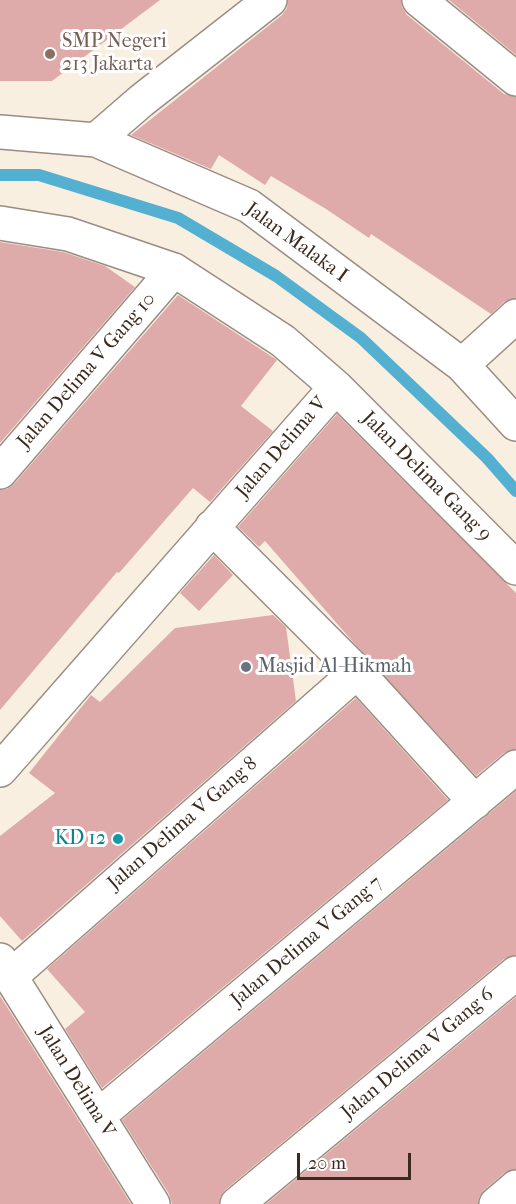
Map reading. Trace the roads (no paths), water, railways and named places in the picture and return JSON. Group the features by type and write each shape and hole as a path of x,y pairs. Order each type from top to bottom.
{"street":[{"path":"96,140 141,101 270,0"},
{"path":"419,0 516,78"},
{"name":"Jalan Malaka I","path":"0,132 96,140 249,206 462,365 516,424"},
{"name":"Jalan Delima V","path":"0,223 68,234 174,270 282,341 336,387 0,770"},
{"name":"Jalan Delima V Gang 10","path":"0,472 174,270"},
{"path":"462,365 516,316"},
{"name":"Jalan Delima Gang 9","path":"336,387 516,568"},
{"path":"212,527 357,672 475,802"},
{"name":"Jalan Delima V Gang 8","path":"5,968 357,672"},
{"name":"Jalan Delima V Gang 7","path":"98,1116 516,767"},
{"name":"Jalan Delima V","path":"5,968 153,1204"},
{"name":"Jalan Delima V Gang 6","path":"237,1204 516,973"},
{"path":"496,1204 516,1187"}],"waterway":[{"path":"0,175 39,175 178,218 276,276 361,338 487,458 516,491"}],"place":[{"name":"SMP Negeri 213 Jakarta","path":"50,54"},
{"name":"Masjid Al-Hikmah","path":"246,667"},
{"name":"KD 12","path":"118,839"}]}
